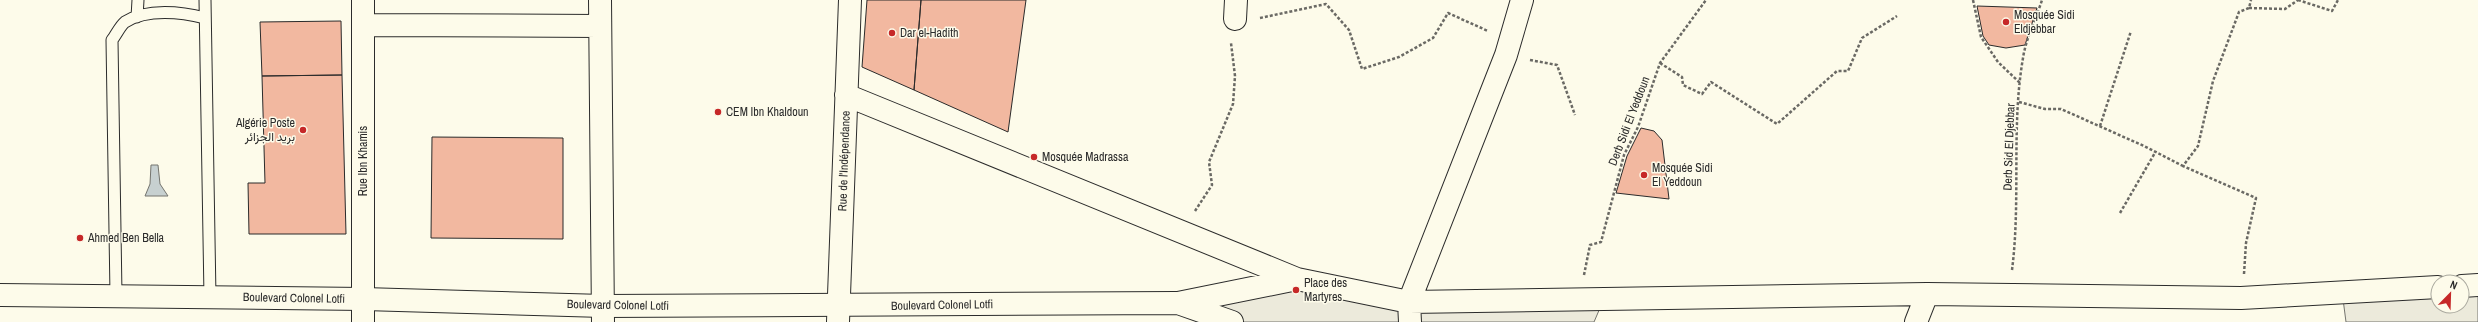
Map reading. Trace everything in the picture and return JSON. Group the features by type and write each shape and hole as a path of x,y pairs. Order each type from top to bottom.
{"street":[{"name":"Rue Ibn Khamis","path":"363,0 363,322"},
{"path":"600,0 603,314"},
{"name":"Rue de l'Indépendance","path":"838,314 850,0"},
{"path":"1410,312 1508,48 1522,0"},
{"path":"362,26 600,26"},
{"path":"846,95 1297,279 1410,312 1585,301 1927,294 2008,297 2241,298 2430,287"},
{"path":"1178,303 1297,279"},
{"path":"1916,322 1927,294"},
{"name":"Boulevard Colonel Lotfi","path":"0,295 116,295 364,299 603,314 838,314 1178,303 1232,322"}],"lane":[{"path":"137,17 138,0"},
{"path":"205,0 210,297"},
{"path":"116,295 112,40 124,23 147,13 191,14 205,18"}],"path":[{"name":"Derb Sidi El Yeddoun","path":"1585,301 1584,271 1590,245 1601,242 1624,155 1638,127 1660,63 1706,0"},
{"path":"1973,0 1981,37 1998,62 2021,83"},
{"name":"Derb Sid El Djebbar","path":"2008,297 2017,234 2015,172 2023,57 2042,0"},
{"path":"2249,8 2251,0"},
{"path":"2184,166 2198,146 2213,81 2239,12 2249,8 2285,9 2298,0 2332,11 2338,0"},
{"path":"1192,215 1212,185 1209,162 1234,104 1235,76 1231,35 1235,14 1326,4 1349,30 1362,69 1399,57 1433,38 1448,12 1508,48 1557,65 1575,115"},
{"path":"1660,63 1682,77 1683,85 1702,94 1711,82 1777,124 1837,71 1848,71 1862,38 1897,16"},
{"path":"2100,126 2131,31"},
{"path":"2019,102 2045,110 2061,109 2156,151 2184,166 2256,198 2246,243 2241,298"},
{"path":"2120,213 2156,151"}],"shaded area":[{"path":"151,165 158,165 160,184 168,196 145,196 150,184"},
{"name":"Place des Martyres","path":"1297,279 1409,302 1603,301 1594,322 1232,322 1178,303"},
{"path":"2478,282 2478,322 2346,322 2343,299 2430,288 2430,314 2470,314 2470,283"}],"building":[{"name":"Dar el-Hadith","path":"867,0 921,0 914,90 862,67"},
{"path":"921,0 1026,0 1008,132 914,90"},
{"name":"Mosquée Sidi Eldjebbar","path":"1977,6 2037,8 2025,45 2006,48 1989,45 1983,36"},
{"path":"341,21 342,75 262,76 260,22"},
{"name":"Algérie Poste بريد الجزائر","path":"342,75 346,234 249,234 248,183 265,183 262,76"},
{"name":"Mosquée Sidi El Yeddoun","path":"1641,128 1654,131 1662,140 1669,199 1616,193 1627,156"},
{"path":"432,137 563,138 563,239 431,238"}],"place":[{"name":"Mosquée Sidi Eldjebbar","path":"2006,22"},
{"name":"Dar el-Hadith","path":"892,33"},
{"name":"CEM Ibn Khaldoun","path":"718,112"},
{"name":"Algérie Poste بريد الجزائر","path":"303,130"},
{"name":"Mosquée Madrassa","path":"1034,157"},
{"name":"Mosquée Sidi El Yeddoun","path":"1644,175"},
{"name":"Ahmed Ben Bella","path":"80,238"},
{"name":"Place des Martyres","path":"1296,290"}]}
